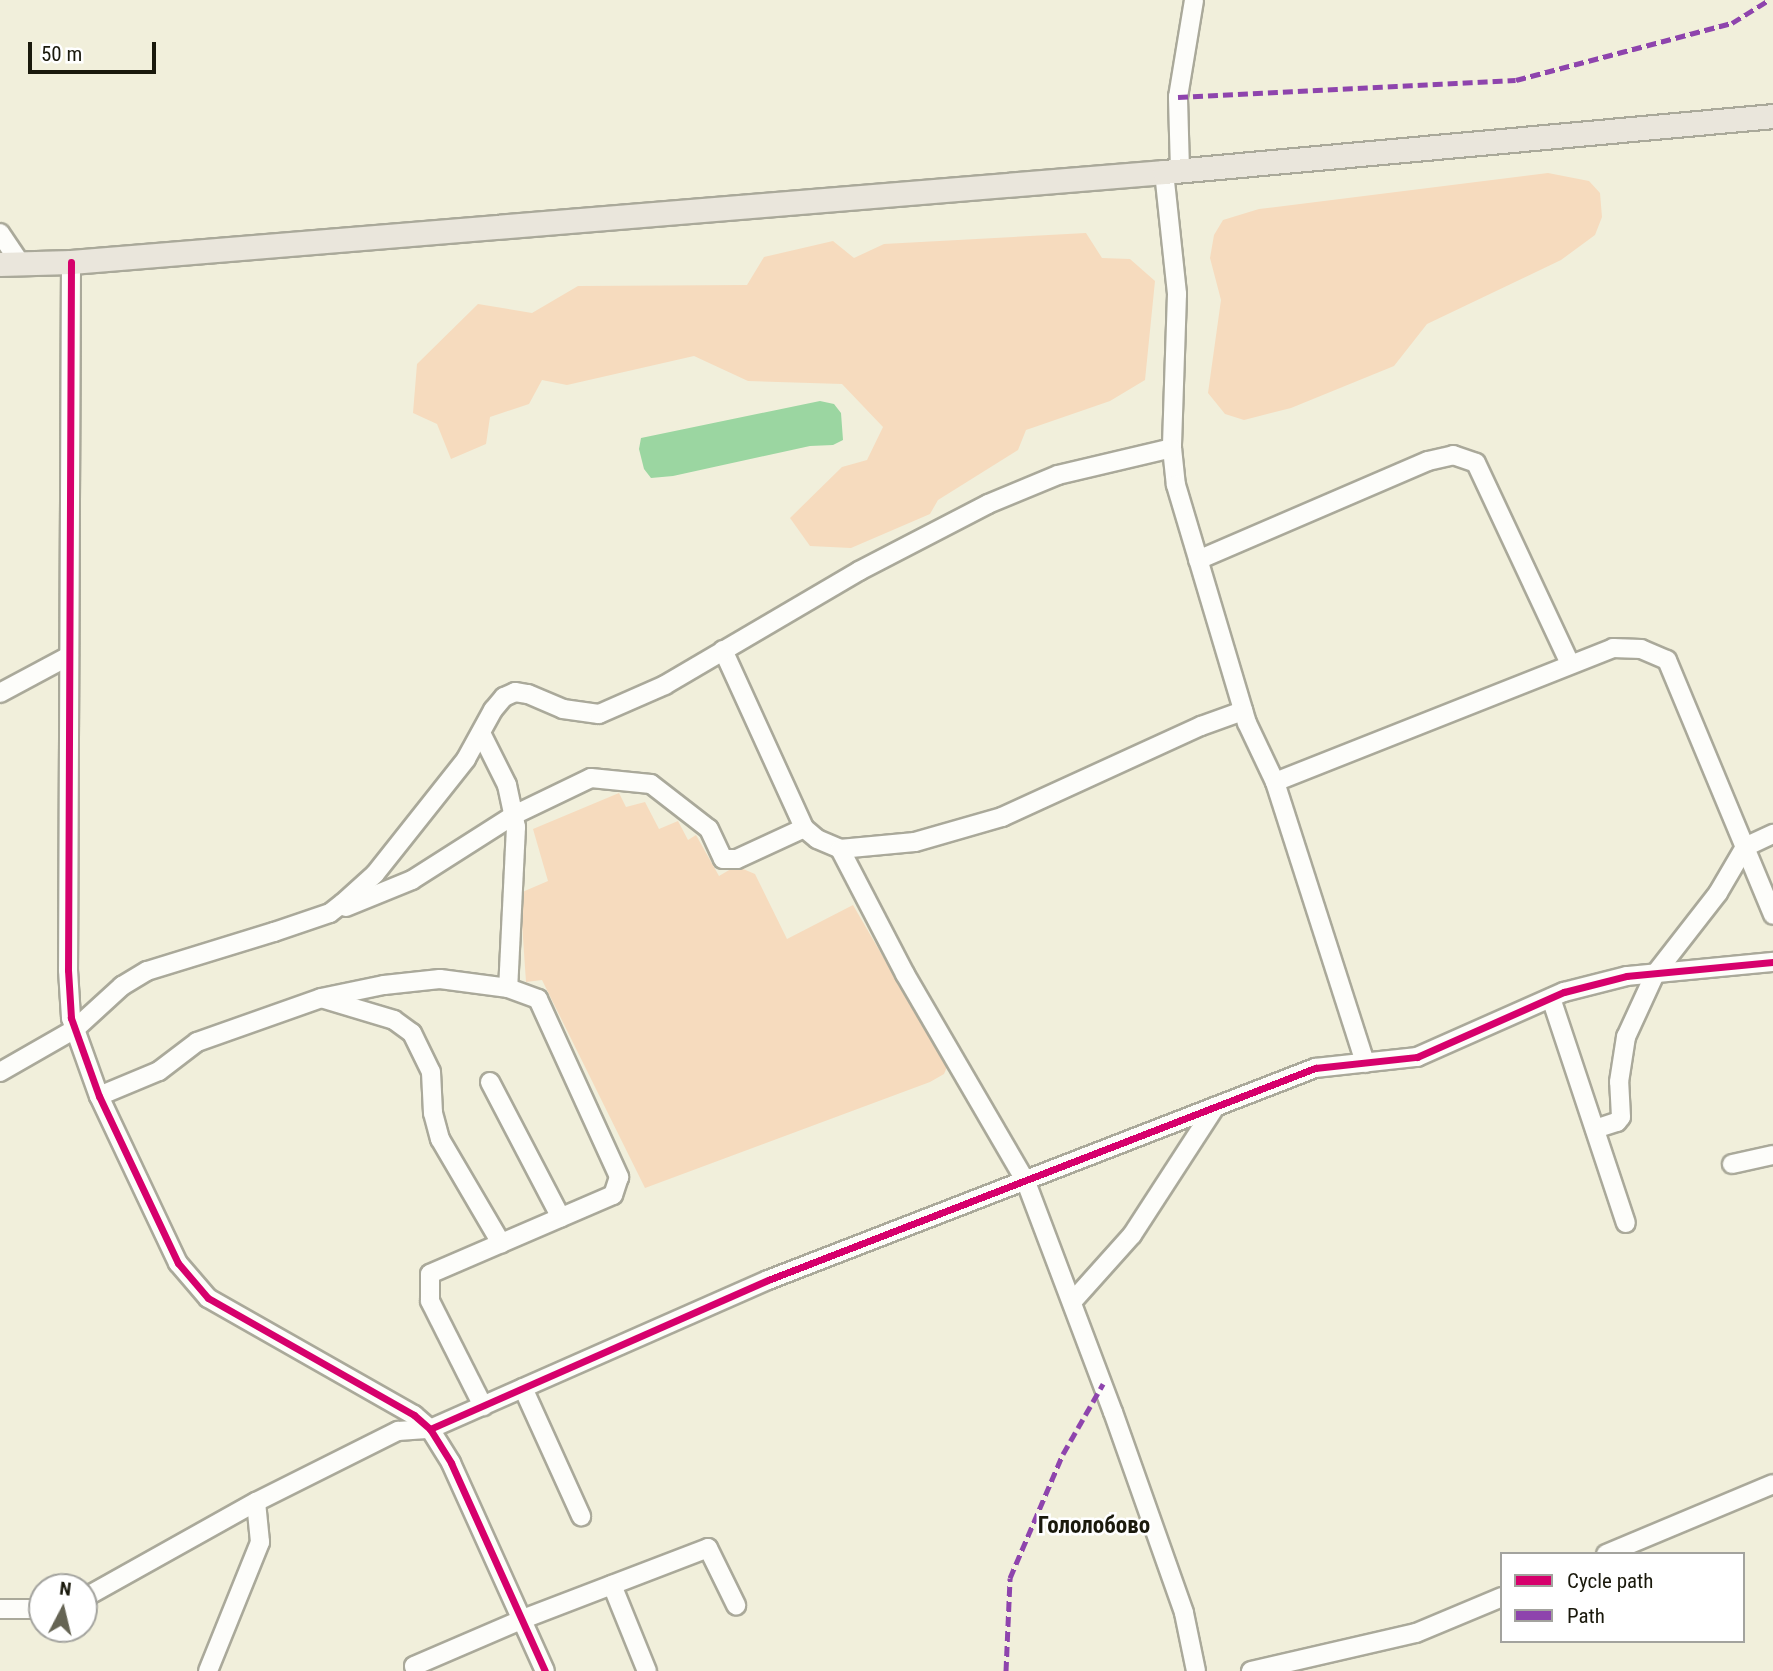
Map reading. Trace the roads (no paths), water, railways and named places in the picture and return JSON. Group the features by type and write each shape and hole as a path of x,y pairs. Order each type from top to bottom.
{"main road":[{"path":"10,264 71,262 1172,171 1773,116"}],"street":[{"path":"1194,0 1178,97 1172,171 1177,294 1172,448 1176,485 1244,711 1275,782 1365,1063"},
{"path":"0,233 10,264"},
{"path":"71,262 68,971 71,1018 99,1096 178,1263 208,1298 414,1416 430,1429 451,1463 545,1671"},
{"path":"330,913 375,874 466,759 503,697 515,692 528,694 564,709 599,714 665,685 859,571 988,504 1058,475 1172,448"},
{"path":"1198,560 1428,461 1453,455 1476,463 1570,664"},
{"path":"1275,782 1612,648 1641,649 1667,660 1773,915"},
{"path":"723,650 804,828 817,839 839,849 915,842 1002,817 1201,726 1244,711"},
{"path":"0,693 69,656"},
{"path":"481,733 507,785 516,827 508,988"},
{"path":"0,1072 75,1029 122,986 147,971 330,913 412,880 514,815 591,778 652,784 709,829 723,859 737,859 804,828"},
{"path":"1595,1129 1617,1122 1621,1117 1619,1082 1626,1037 1655,974 1718,893 1745,847 1773,834"},
{"path":"839,849 905,974 1026,1182 1184,1613 1196,1671"},
{"path":"98,1590 256,1502 398,1432 430,1429 768,1280 1315,1068 1417,1057 1551,998 1626,976 1773,962"},
{"path":"99,1096 159,1071 197,1042 321,998 384,985 440,979 508,988 538,999 619,1177 612,1195 430,1274 430,1301 483,1406"},
{"path":"321,998 394,1020 412,1033 431,1072 433,1113 440,1139 501,1243"},
{"path":"1551,998 1626,1223"},
{"path":"490,1082 561,1218"},
{"path":"1072,1302 1132,1235 1215,1107"},
{"path":"1732,1164 1773,1155"},
{"path":"523,1388 581,1516"},
{"path":"1611,1552 1773,1484"},
{"path":"208,1671 260,1542 256,1502"},
{"path":"416,1671 414,1666 523,1619 708,1548 736,1605"},
{"path":"612,1585 648,1671"},
{"path":"1251,1671 1416,1633 1500,1598"},
{"path":"2,1607 28,1608"}],"district":[{"name":"Гололобово","path":"1094,1526"}]}
